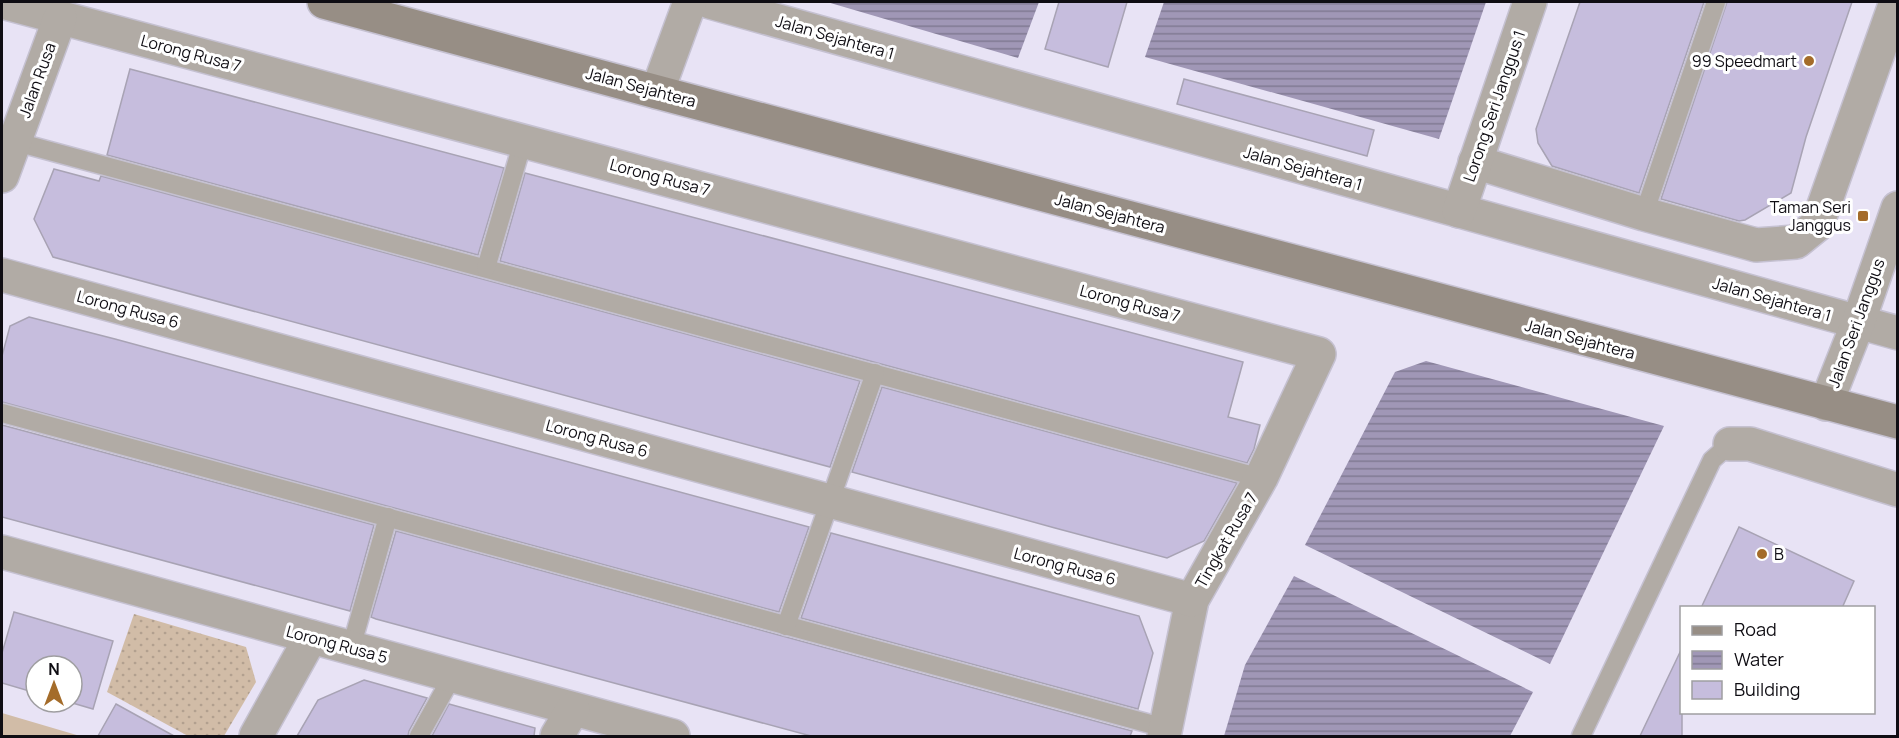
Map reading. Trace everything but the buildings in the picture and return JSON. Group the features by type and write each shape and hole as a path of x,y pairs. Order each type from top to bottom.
{"main road":[{"name":"Jalan Sejahtera","path":"324,2 1826,405 1898,422"}],"street":[{"name":"Lorong Rusa 7","path":"2,2 1319,354"},
{"path":"657,92 690,2"},
{"name":"Jalan Sejahtera 1","path":"710,2 1898,333"},
{"name":"Lorong Seri Janggus 1","path":"1459,211 1530,2"},
{"path":"1475,162 1644,214 1756,245 1796,242 1817,225 1896,2"},
{"name":"Jalan Rusa","path":"2,176 8,140 60,18"},
{"name":"Jalan Seri Janggus","path":"1826,405 1858,323 1898,208"},
{"name":"Lorong Rusa 6","path":"2,275 1192,600"},
{"name":"Tingkat Rusa 7","path":"1164,732 1192,600 1261,478 1319,354"},
{"path":"1730,444 1750,444 1898,490"},
{"name":"Lorong Rusa 5","path":"2,552 453,675 565,723 673,736"},
{"path":"256,736 311,637"}],"lane":[{"path":"1644,214 1716,2"},
{"path":"8,140 1261,478"},
{"path":"486,268 523,141"},
{"path":"786,626 875,373"},
{"path":"2,412 786,626 1164,732"},
{"path":"1581,736 1712,460 1730,444"},
{"path":"351,648 388,517"},
{"path":"419,736 453,675"}],"shaded area":[{"path":"134,614 246,647 256,682 224,736 188,736 107,692"},
{"path":"2,713 80,736 2,736"}],"water":[{"path":"827,2 1039,2 1018,58"},
{"path":"1164,2 1486,2 1439,139 1145,57"},
{"path":"1426,361 1664,426 1550,664 1305,545 1395,372"},
{"path":"1294,576 1533,692 1510,736 1224,736 1245,665"}],"place":[{"name":"99 Speedmart","path":"1809,61"},
{"name":"Taman Seri Janggus","path":"1863,216"},
{"name":"B","path":"1762,554"}]}
